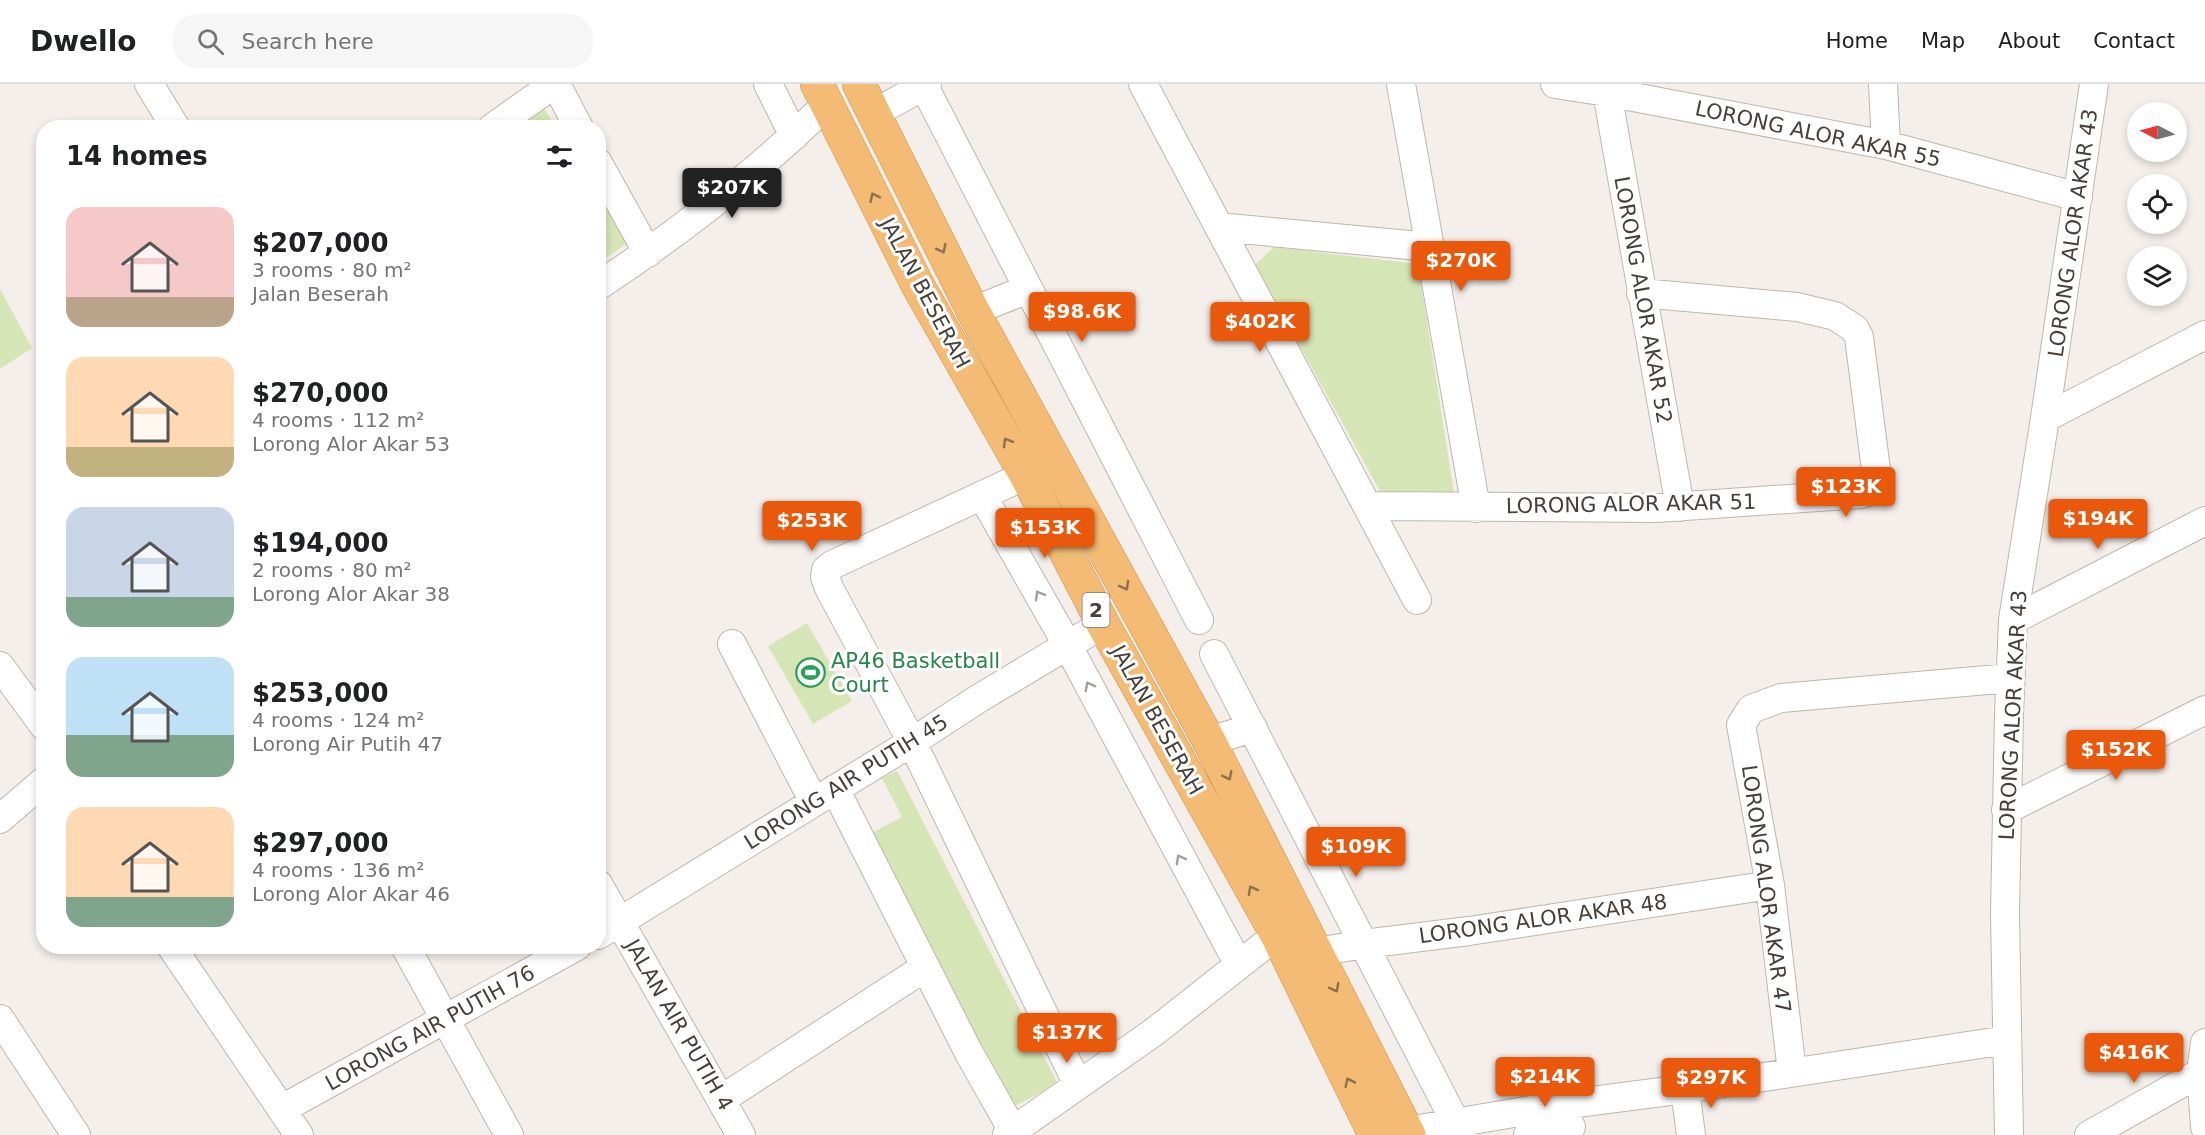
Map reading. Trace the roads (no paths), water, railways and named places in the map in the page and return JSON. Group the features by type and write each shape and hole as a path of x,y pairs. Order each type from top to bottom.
{"highway":[{"name":"JALAN BESERAH","path":"859,84 974,310 1209,741 1408,1133"},
{"name":"JALAN BESERAH","path":"822,94 917,284 1026,475 1103,624 1277,935 1375,1135"}],"street":[{"path":"149,84 171,120"},
{"path":"503,120 555,84 575,120"},
{"path":"768,84 794,136"},
{"path":"1143,84 1418,600"},
{"path":"1401,84 1476,508"},
{"name":"LORONG ALOR AKAR 55","path":"1555,84 1607,92 1682,95 1886,145 2078,197"},
{"path":"1883,84 1886,145"},
{"name":"LORONG ALOR AKAR 43","path":"2009,1135 2005,914 2006,810 2013,620 2094,84"},
{"path":"873,114 925,85 1199,620"},
{"name":"LORONG ALOR AKAR 52","path":"1607,92 1680,507"},
{"path":"606,281 710,208 727,191 794,136 822,94"},
{"path":"606,177 648,253"},
{"path":"1219,226 1430,247"},
{"path":"974,310 1028,289"},
{"name":"LORONG ALOR AKAR 51","path":"1367,506 1680,507 1863,494 1871,490 1876,470 1859,337 1855,329 1835,316 1797,307 1641,292"},
{"path":"2045,418 2205,335"},
{"path":"1026,475 832,565 826,570 825,577 912,742 1078,1085"},
{"path":"982,495 1068,646 1239,965"},
{"path":"2013,620 2205,521"},
{"name":"LORONG AIR PUTIH 45","path":"610,929 978,699 1103,624"},
{"path":"732,644 825,796 924,968 1010,1133 1154,1032 1277,935"},
{"path":"1214,654 1459,1129"},
{"path":"0,666 36,715"},
{"name":"LORONG ALOR AKAR 47","path":"1792,1072 1770,885 1741,725 1751,708 1781,698 2010,678"},
{"path":"2006,810 2205,710"},
{"path":"1209,741 1253,728"},
{"path":"0,819 36,789"},
{"name":"LORONG ALOR AKAR 48","path":"1317,952 1770,885"},
{"name":"JALAN AIR PUTIH 4","path":"606,914 610,929 722,1099 741,1135"},
{"path":"176,954 299,1135"},
{"path":"409,954 509,1135"},
{"name":"LORONG AIR PUTIH 76","path":"282,1109 563,954"},
{"path":"722,1099 924,968"},
{"path":"0,1019 76,1135"},
{"path":"1408,1133 1459,1129 1561,1105 1686,1089 2007,1040"},
{"path":"2205,1043 2203,1071 2205,1127"},
{"path":"2089,1135 2203,1071"},
{"path":"1686,1089 1691,1135"},
{"path":"1528,1135 1571,1127"}],"place":[{"name":"AP46 Basketball Court","path":"810,673"}]}
